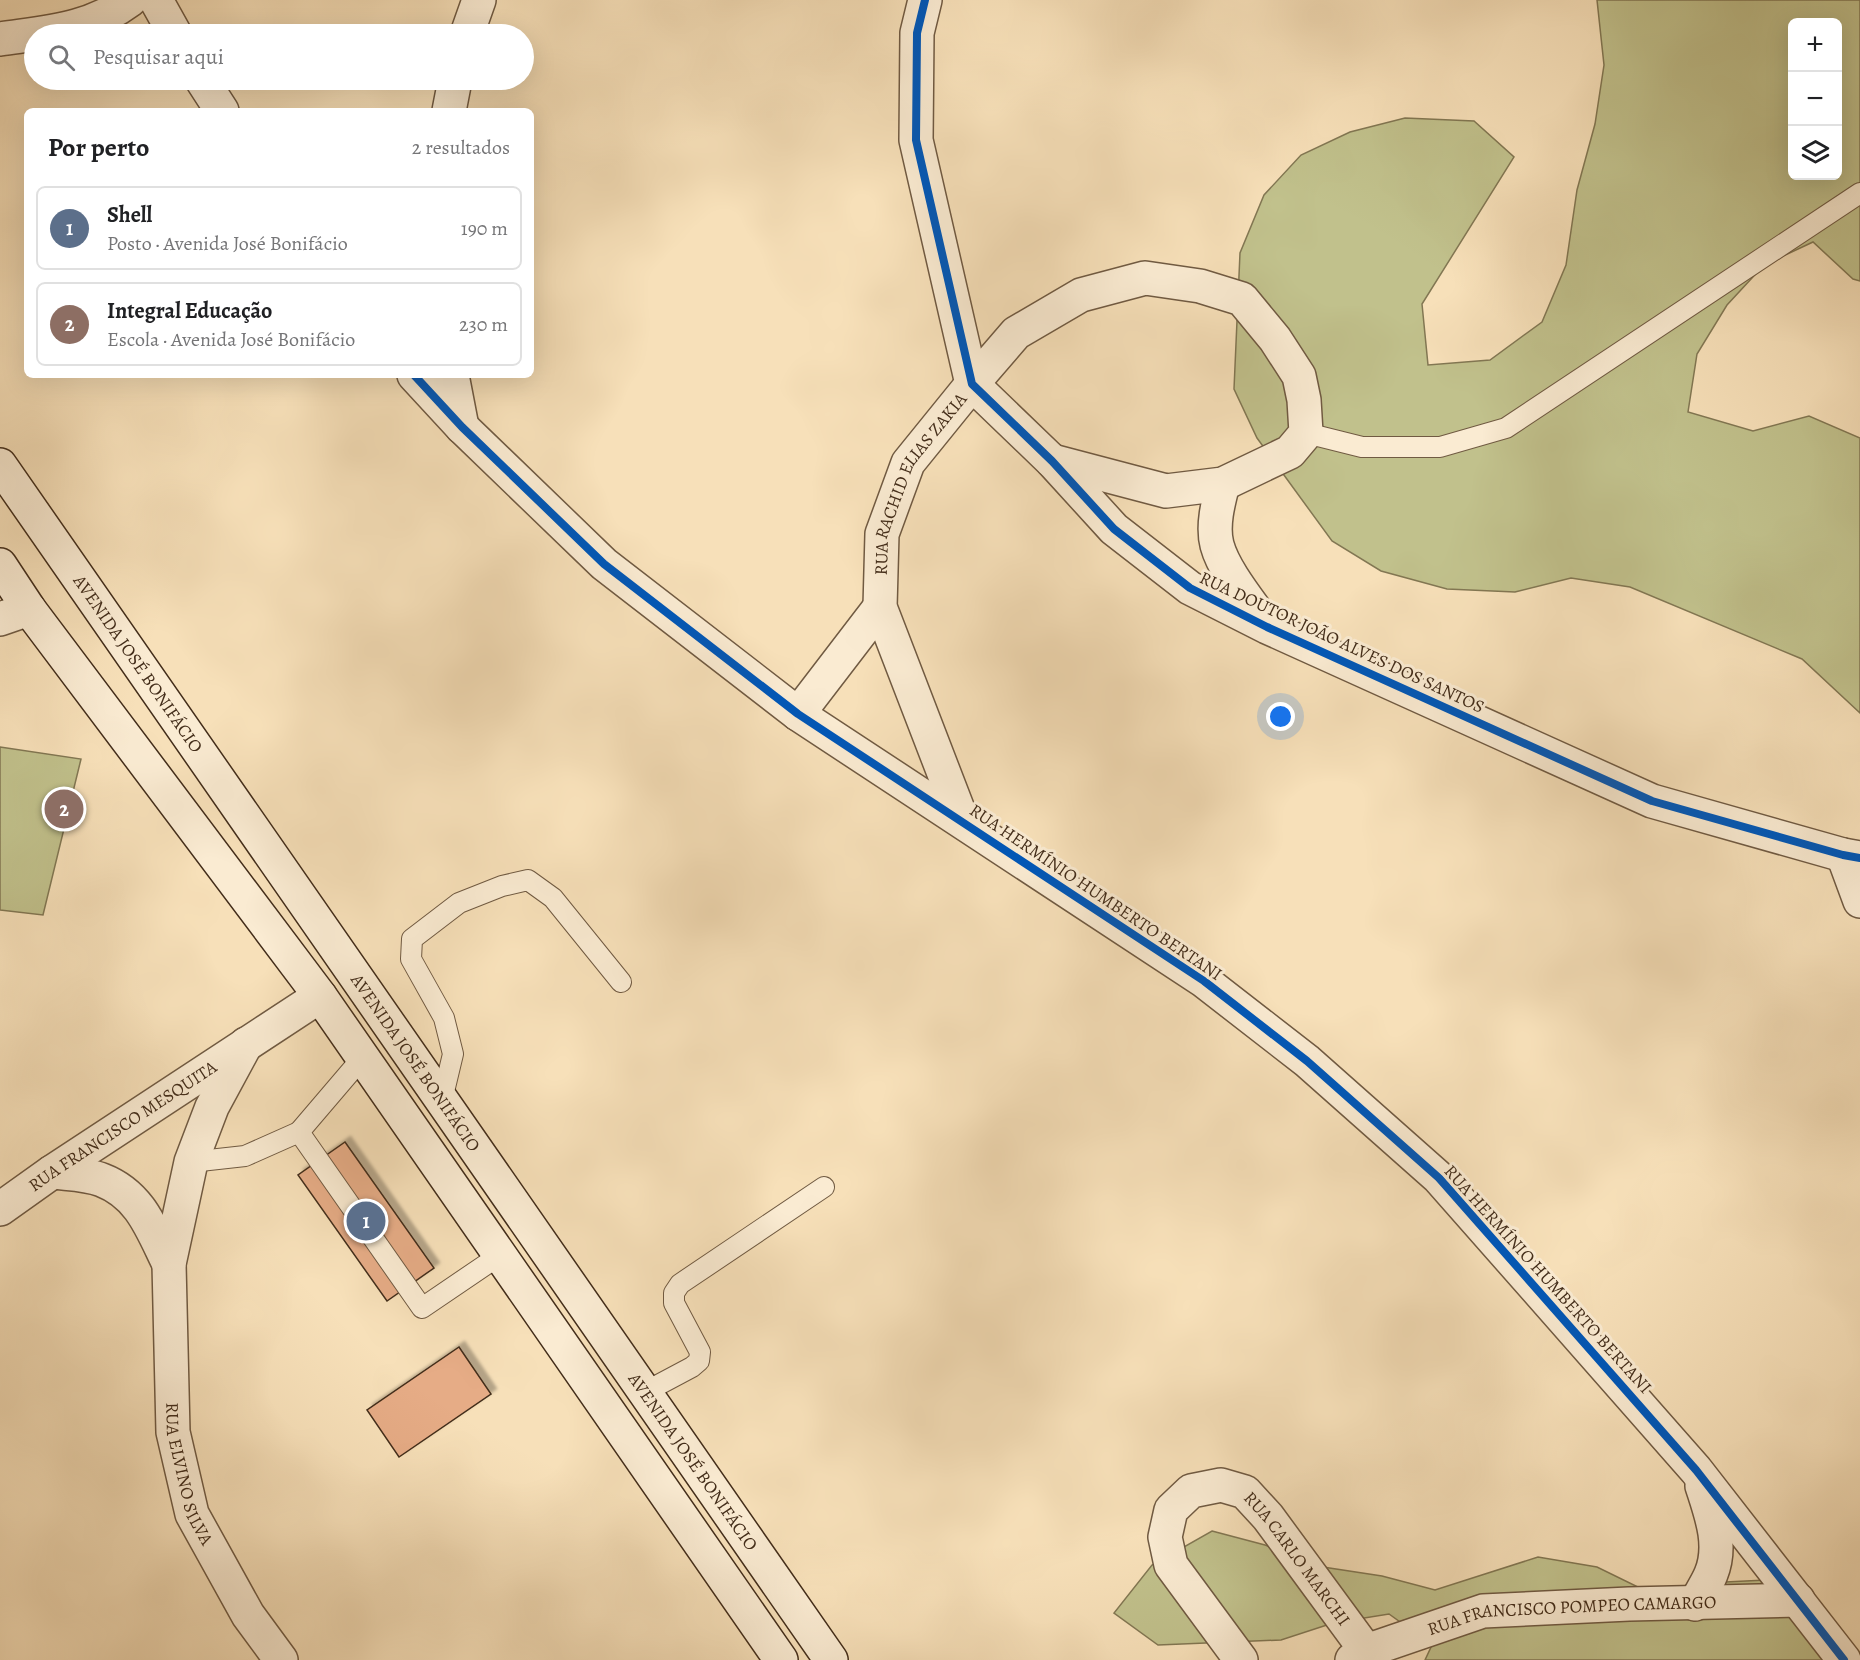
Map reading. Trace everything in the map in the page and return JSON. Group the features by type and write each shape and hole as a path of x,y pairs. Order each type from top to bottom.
{"street":[{"path":"81,24 112,13 130,0"},
{"path":"156,0 170,24"},
{"path":"471,24 479,0"},
{"path":"925,0 917,33 916,140 972,384"},
{"path":"0,39 24,35"},
{"path":"208,90 220,108"},
{"path":"450,108 453,90"},
{"name":"RUA RACHID ELIAS ZAKIA","path":"962,820 880,607 882,534 908,463 1017,333 1081,295 1145,278 1200,286 1242,299 1275,339 1299,376 1304,400 1306,433"},
{"name":"RUA HERMÍNIO HUMBERTO BERTANI","path":"417,378 462,427 604,564 798,714 1204,981 1307,1061 1439,1178 1696,1470 1844,1660"},
{"path":"453,378 462,427"},
{"name":"RUA DOUTOR JOÃO ALVES DOS SANTOS","path":"972,384 1052,461 1114,529 1190,588 1267,627 1652,801 1852,857"},
{"path":"1052,461 1166,491 1223,484 1290,452 1306,433"},
{"name":"AVENIDA JOSÉ BONIFÁCIO","path":"0,465 831,1660"},
{"path":"1223,484 1217,508 1216,543 1233,575 1267,627"},
{"path":"0,565 15,614 320,996 777,1659"},
{"name":"RUA RACHID ELIAS ZAKIA","path":"798,714 880,607"},
{"path":"1852,857 1860,901"},
{"name":"RUA FRANCISCO MESQUITA","path":"0,1209 52,1172 320,996"},
{"path":"169,1264 190,1162 212,1107 246,1044"},
{"path":"52,1172 101,1179 127,1192 144,1214 169,1264"},
{"name":"RUA ELVINO SILVA","path":"169,1264 173,1432 192,1514 248,1615 281,1660"},
{"path":"1695,1604 1711,1574 1717,1546 1712,1518 1696,1470"},
{"name":"RUA CARLO MARCHI","path":"1241,1660 1171,1564 1165,1537 1171,1510 1191,1491 1221,1485 1245,1492 1268,1517 1364,1657"},
{"path":"1742,1601 1753,1585 1758,1562 1755,1545"},
{"name":"RUA FRANCISCO POMPEO CAMARGO","path":"1364,1657 1483,1611 1629,1604 1798,1600"}],"lane":[{"path":"1306,433 1362,447 1440,447 1506,428 1860,192"},
{"path":"442,1100 453,1054 444,1018 411,959 412,939 459,903 502,886 528,880 553,898 621,982"},
{"path":"190,1162 245,1156 299,1132 363,1057"},
{"path":"299,1132 422,1308 500,1255"},
{"path":"645,1392 699,1361 700,1352 674,1303 674,1293 680,1284 824,1187"}],"green space":[{"path":"1597,0 1860,0 1860,281 1853,279 1813,242 1764,265 1727,305 1697,354 1688,412 1753,431 1809,416 1860,438 1860,713 1802,659 1630,587 1571,578 1515,592 1447,589 1381,571 1332,541 1257,438 1234,389 1240,253 1264,195 1301,155 1350,132 1405,118 1474,121 1514,157 1422,304 1428,365 1490,360 1542,322 1566,265 1577,190 1595,124 1604,65"},
{"path":"0,747 81,759 43,915 0,910"},
{"path":"1212,1531 1265,1545 1323,1567 1382,1576 1435,1590 1538,1557 1597,1567 1648,1592 1705,1583 1766,1580 1845,1660 1425,1660 1432,1645 1389,1614 1333,1623 1281,1640 1158,1645 1114,1613 1152,1565"}],"building":[{"path":"345,1142 434,1268 387,1301 298,1175"},
{"path":"459,1347 491,1394 399,1457 367,1410"}],"cycle path":[{"path":"925,0 917,33 916,140 972,384 1052,461 1114,529 1190,588 1267,627 1652,801 1860,858"},
{"path":"417,378 462,427 604,564 798,714 1204,981 1307,1061 1439,1178 1696,1470 1844,1660"}],"place":[{"name":"Integral Educação","path":"64,809"},
{"name":"Shell","path":"366,1221"}]}
